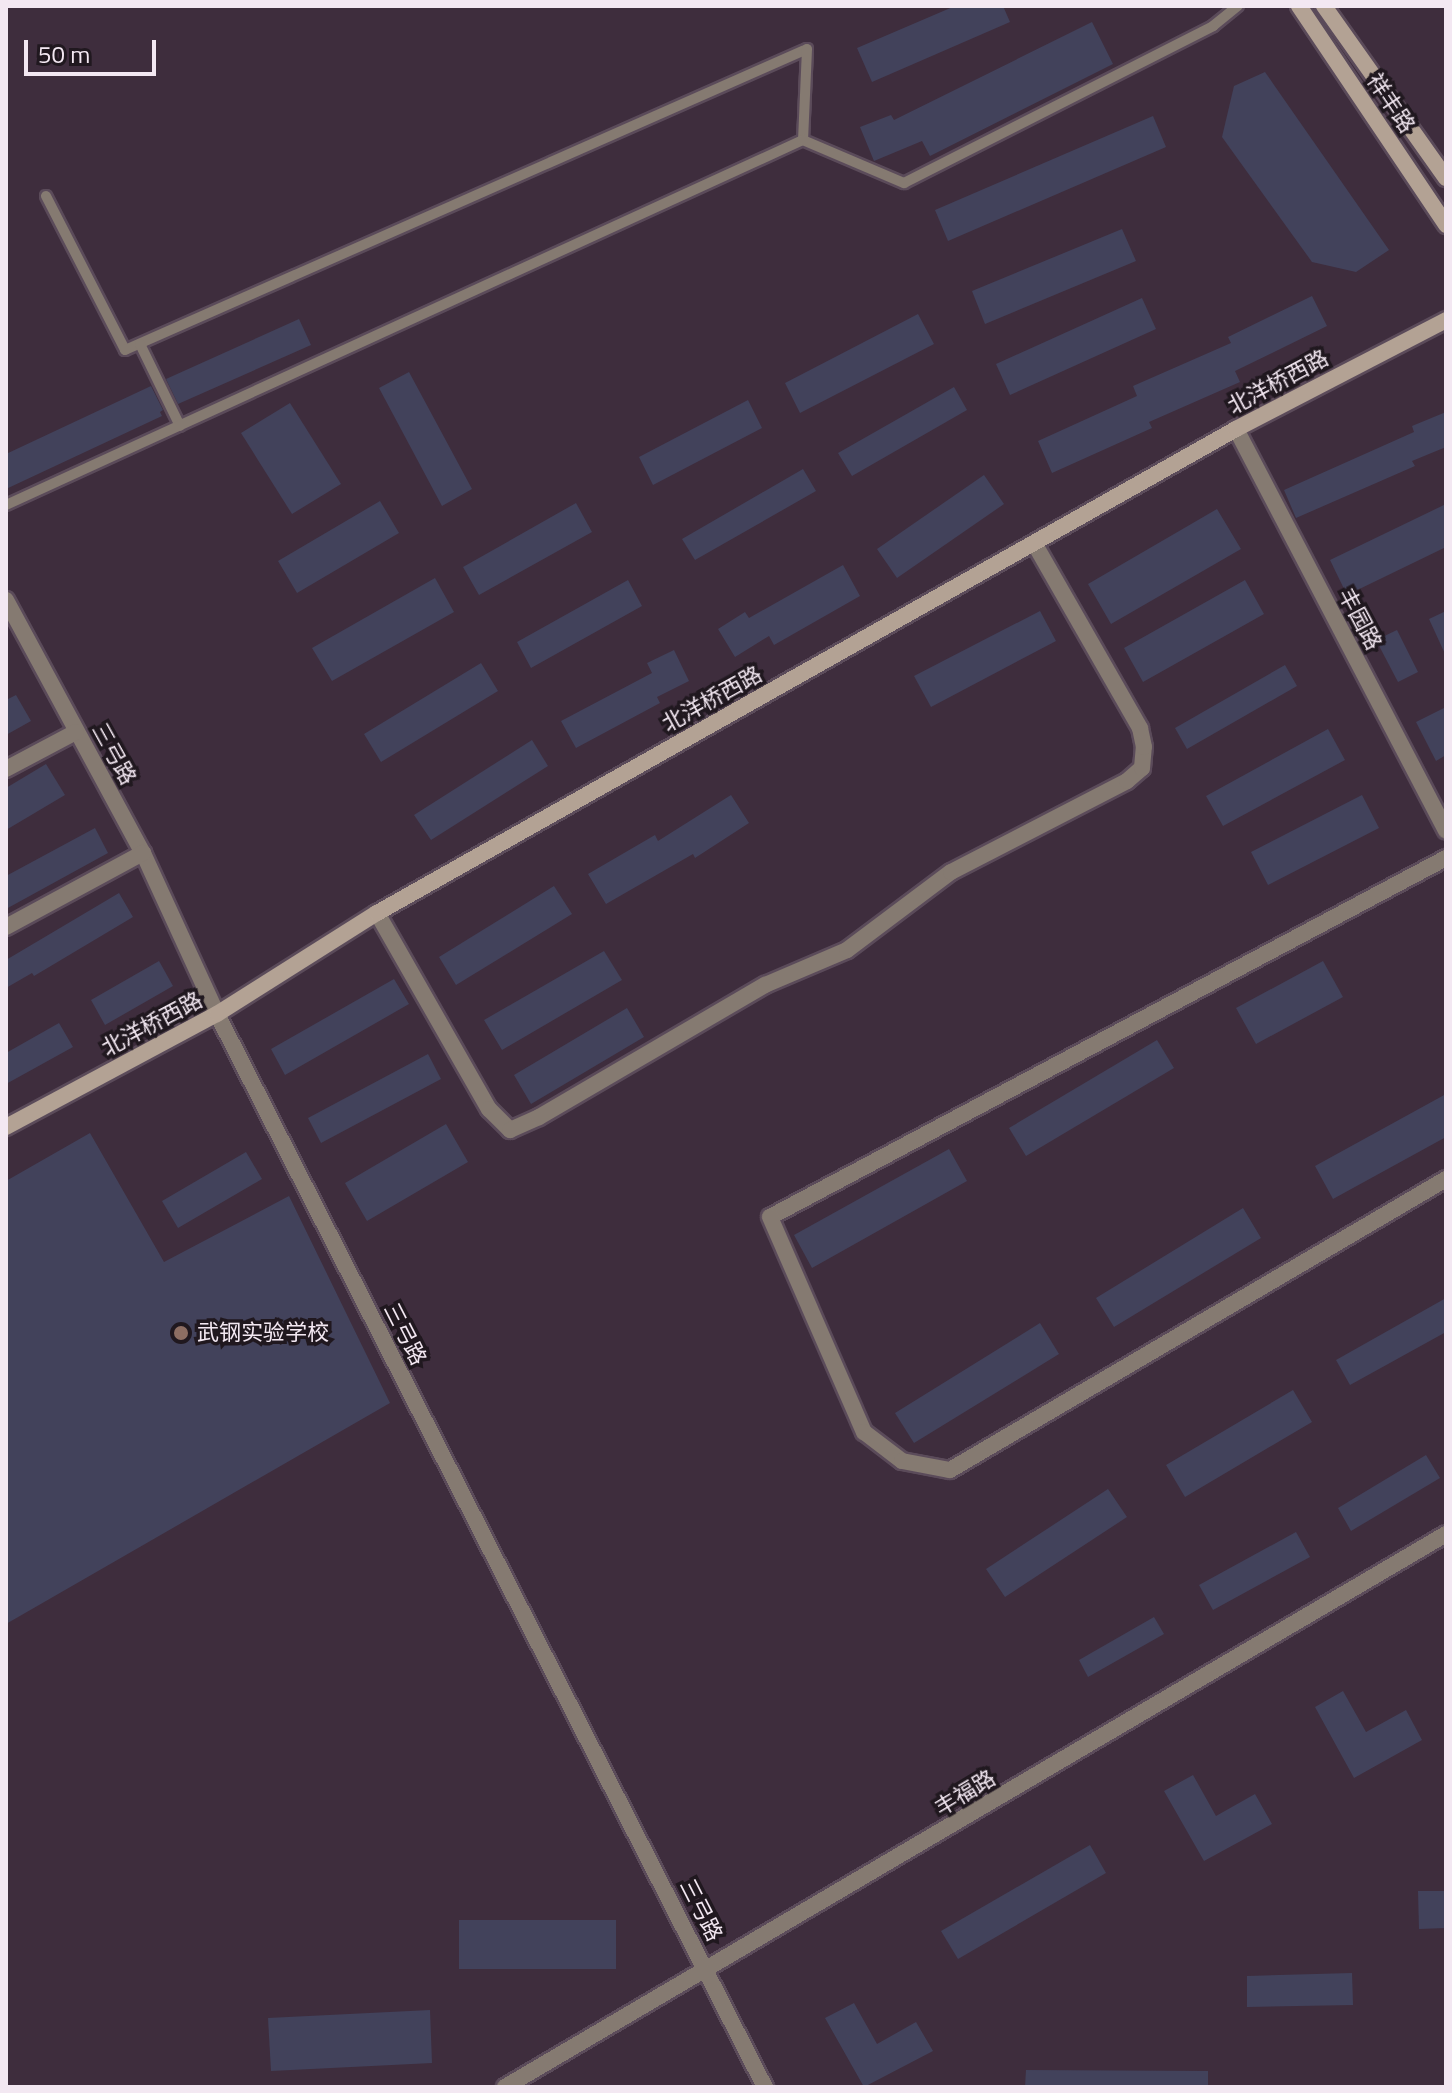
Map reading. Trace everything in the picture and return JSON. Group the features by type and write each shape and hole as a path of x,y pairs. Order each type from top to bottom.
{"main road":[{"name":"祥丰路","path":"1299,6 1446,225"},
{"name":"祥丰路","path":"1324,6 1446,178"},
{"name":"北洋桥西路","path":"6,1127 217,1014 377,913 1236,429 1446,320"}],"street":[{"name":"丰园路","path":"1236,429 1446,830"},
{"path":"377,913 489,1109 510,1130 539,1117 765,985 847,950 951,872 1127,781 1142,768 1144,747 1140,728 1034,543"},
{"name":"三弓路","path":"6,600 143,853 217,1014 765,2087"},
{"path":"6,769 76,732"},
{"path":"6,927 143,853"},
{"path":"1446,858 770,1217 864,1432 902,1461 950,1470 1446,1179"},
{"name":"丰福路","path":"505,2087 1446,1534"}],"lane":[{"path":"6,505 803,140 904,183 1213,26 1238,6"},
{"path":"46,196 125,350 807,49 803,140"},
{"path":"140,344 180,426"}],"building":[{"path":"955,6 1003,6 1010,22 872,82 857,48"},
{"path":"1092,22 1113,64 930,156 922,141 874,161 860,127 891,115 894,120"},
{"path":"1265,72 1389,250 1356,272 1312,262 1222,137 1234,86"},
{"path":"1153,116 1166,147 948,241 935,210"},
{"path":"1122,229 1136,261 985,324 972,291"},
{"path":"1312,296 1327,326 1235,371 1240,382 1149,422 1152,428 1052,473 1038,441 1137,396 1133,386 1231,343 1228,337"},
{"path":"1142,298 1156,329 1010,395 996,364"},
{"path":"918,314 934,344 800,413 785,383"},
{"path":"299,319 311,345 178,404 166,379"},
{"path":"409,372 472,489 442,506 379,388"},
{"path":"151,386 163,410 160,412 162,416 6,489 6,454"},
{"path":"954,387 967,410 852,476 838,453"},
{"path":"748,400 762,428 653,485 639,457"},
{"path":"290,403 341,484 292,514 241,433"},
{"path":"1446,412 1446,447 1412,461 1415,466 1296,518 1284,490 1414,432 1412,426"},
{"path":"803,469 816,491 695,560 682,539"},
{"path":"984,475 1004,504 897,578 877,549"},
{"path":"380,501 399,533 297,593 278,561"},
{"path":"576,503 592,532 479,595 463,567"},
{"path":"1446,504 1446,547 1347,595 1330,560"},
{"path":"1217,509 1241,549 1111,624 1088,584"},
{"path":"843,565 860,596 774,645 769,636 735,657 718,629 745,612 749,618"},
{"path":"435,578 454,612 332,681 312,648"},
{"path":"628,580 642,606 531,668 517,642"},
{"path":"1245,580 1264,614 1143,682 1124,648"},
{"path":"1040,611 1056,641 931,707 914,676"},
{"path":"1446,611 1446,656 1429,619"},
{"path":"1397,630 1418,672 1398,682 1376,640"},
{"path":"674,650 689,681 657,697 660,703 576,748 561,721 652,673 647,663"},
{"path":"481,663 498,691 381,762 364,734"},
{"path":"1285,665 1297,686 1187,749 1175,728"},
{"path":"16,695 31,721 6,735 6,700"},
{"path":"1446,707 1446,755 1436,761 1416,722"},
{"path":"1328,729 1345,760 1223,826 1206,796"},
{"path":"532,740 548,766 431,840 414,815"},
{"path":"46,764 65,795 6,830 6,788"},
{"path":"731,795 749,823 695,858 693,854 606,904 588,874 655,835 658,841"},
{"path":"1362,795 1379,828 1268,885 1251,852"},
{"path":"95,828 108,853 6,909 6,876"},
{"path":"554,886 572,914 456,985 439,957"},
{"path":"119,893 133,917 34,976 32,973 6,988 6,960"},
{"path":"604,951 622,980 502,1050 484,1020"},
{"path":"159,961 173,986 105,1025 91,1000"},
{"path":"1323,961 1343,997 1256,1044 1236,1008"},
{"path":"394,979 409,1004 285,1075 271,1049"},
{"path":"627,1008 644,1037 531,1104 514,1075"},
{"path":"59,1023 73,1047 6,1084 6,1053"},
{"path":"1157,1040 1174,1068 1026,1156 1009,1128"},
{"path":"428,1054 441,1079 321,1143 308,1118"},
{"path":"1446,1094 1446,1137 1333,1199 1315,1166"},
{"path":"446,1124 468,1162 367,1221 345,1183"},
{"name":"武钢实验学校","path":"90,1133 164,1262 289,1196 390,1403 6,1624 6,1181"},
{"path":"949,1149 967,1181 812,1268 794,1235"},
{"path":"246,1152 262,1179 178,1228 162,1201"},
{"path":"1243,1208 1261,1238 1114,1327 1096,1298"},
{"path":"1446,1298 1446,1332 1350,1385 1336,1360"},
{"path":"1040,1323 1059,1354 914,1443 895,1413"},
{"path":"1293,1390 1312,1422 1185,1497 1166,1465"},
{"path":"1426,1455 1440,1478 1351,1531 1338,1508"},
{"path":"1108,1489 1127,1517 1005,1597 986,1569"},
{"path":"1296,1532 1310,1557 1213,1610 1199,1585"},
{"path":"1154,1617 1164,1634 1088,1677 1079,1660"},
{"path":"1343,1691 1366,1732 1406,1710 1422,1740 1354,1778 1315,1707"},
{"path":"1193,1775 1216,1816 1255,1794 1272,1824 1204,1861 1164,1791"},
{"path":"1090,1845 1106,1873 958,1959 941,1931"},
{"path":"1418,1891 1446,1891 1446,1928 1419,1929"},
{"path":"459,1920 616,1920 616,1969 459,1969"},
{"path":"1352,1973 1353,2005 1247,2007 1247,1976"},
{"path":"854,2003 877,2044 916,2022 933,2051 864,2087 825,2018"},
{"path":"430,2010 432,2063 271,2071 268,2018"},
{"path":"1026,2070 1208,2071 1208,2087 1025,2087"}],"place":[{"name":"武钢实验学校","path":"181,1333"}]}
